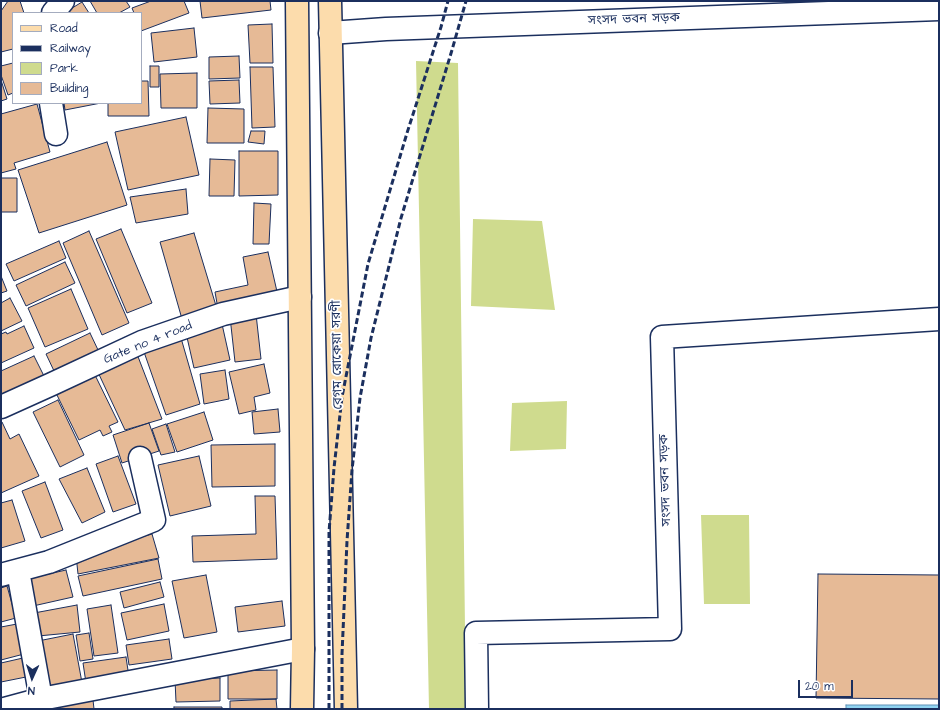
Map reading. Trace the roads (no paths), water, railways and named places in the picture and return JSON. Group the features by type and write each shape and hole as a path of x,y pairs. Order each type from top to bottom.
{"main road":[{"path":"297,1 303,649 302,709"},
{"name":"বেগম রোকেয়া সরণী","path":"330,1 346,709"}],"street":[{"path":"54,12 63,1"},
{"name":"সংসদ ভবন সড়ক","path":"330,33 386,29 939,9"},
{"path":"51,104 56,134"},
{"name":"Gate no 4 road","path":"1,407 142,342 223,314 300,297"},
{"name":"সংসদ ভবন সড়ক","path":"477,709 476,632 670,629 662,337 939,319"},
{"path":"41,699 10,573 49,562 154,520 140,458"},
{"path":"4,709 41,699 303,649"}],"water":[{"path":"846,705 939,705 939,709 846,709"}],"railway":[{"path":"329,709 329,532 342,397 368,264 448,1"},
{"path":"342,709 342,654 347,541 352,470 360,398 371,338 401,218 466,1"}]}
